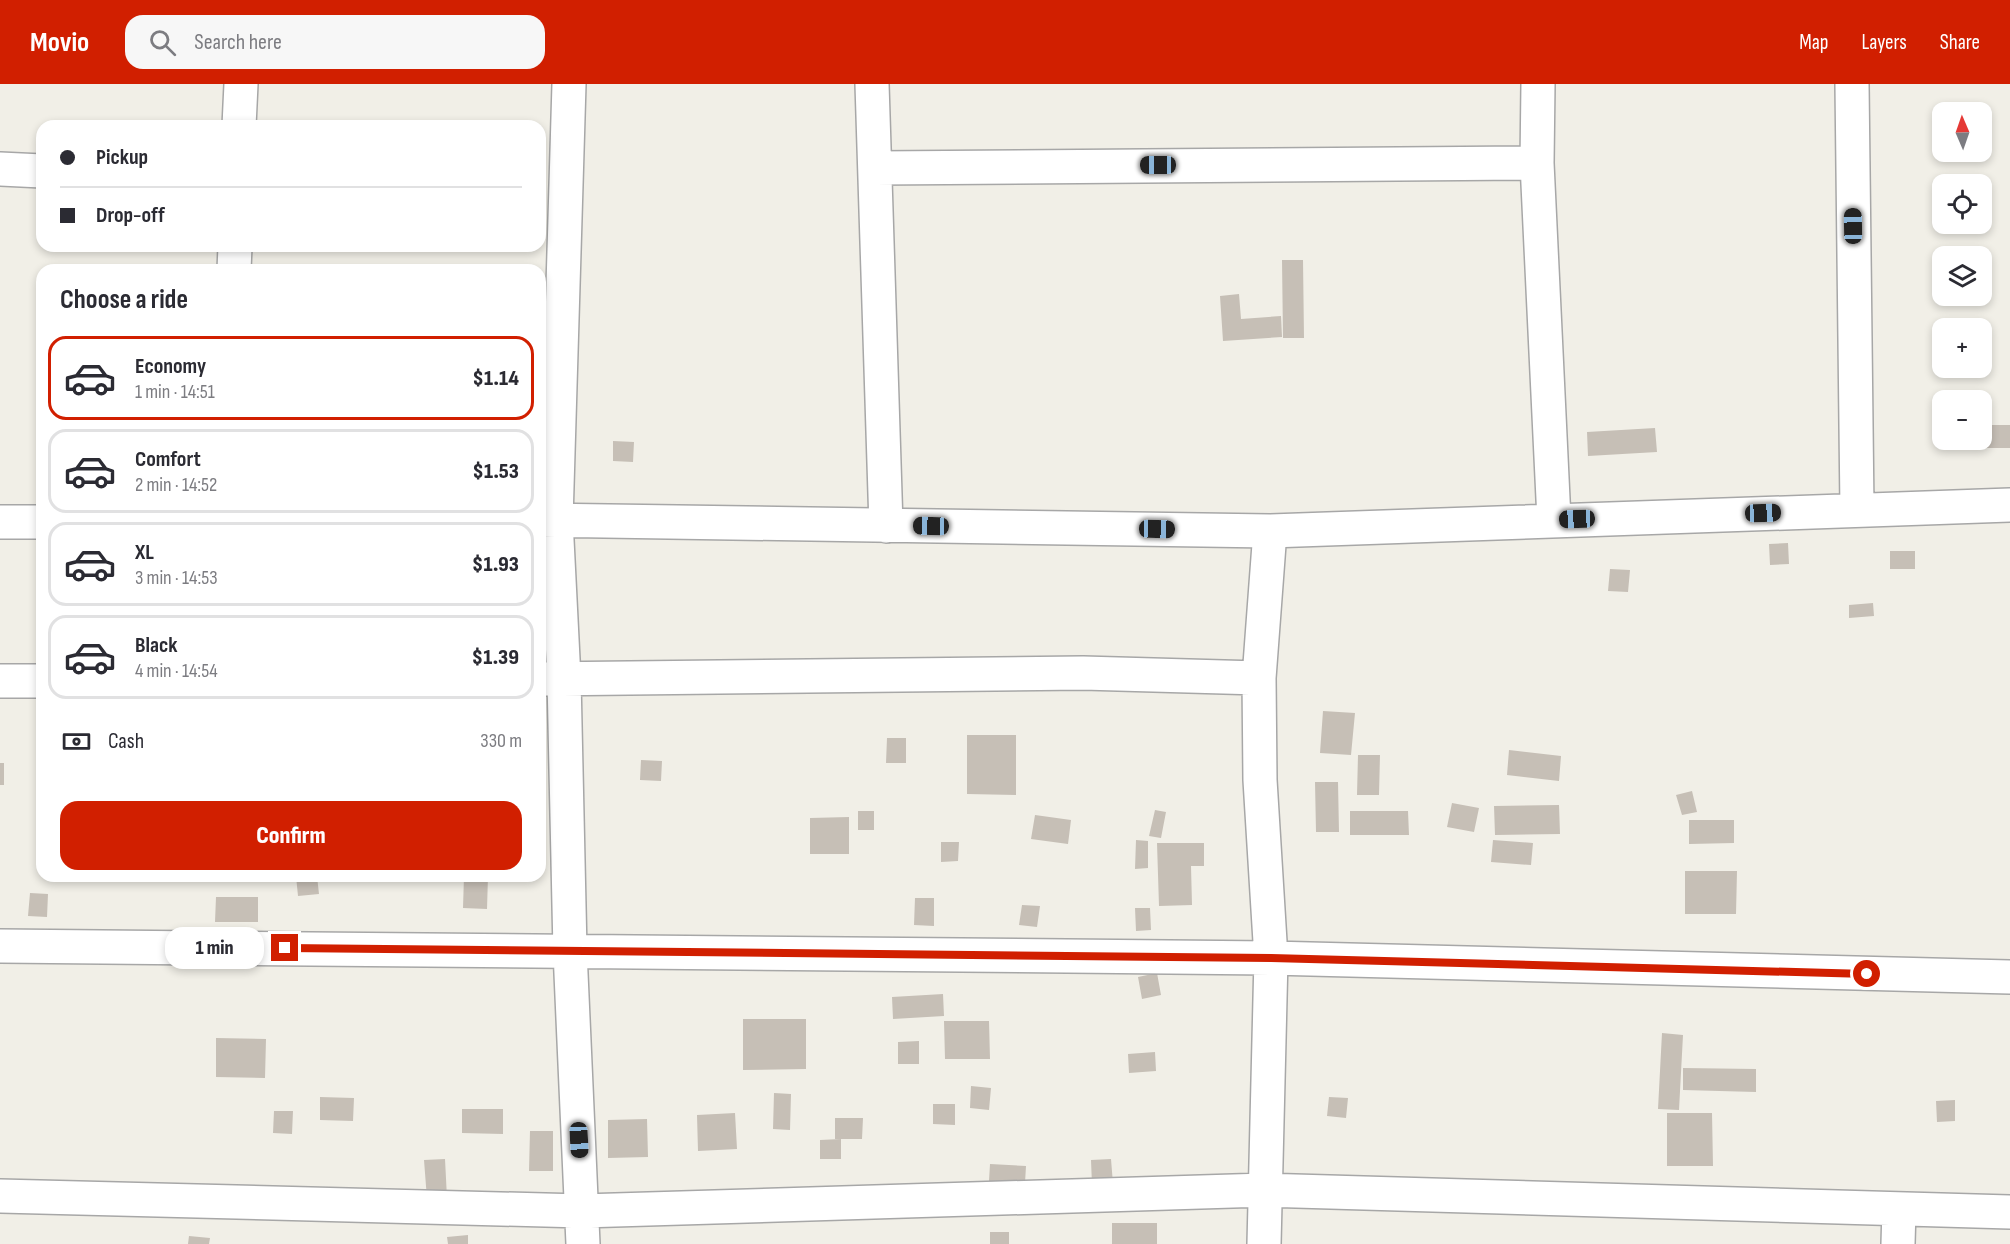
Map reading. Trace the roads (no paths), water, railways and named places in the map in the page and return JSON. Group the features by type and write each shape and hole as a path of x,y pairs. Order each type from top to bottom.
{"street":[{"path":"239,120 241,84"},
{"path":"569,84 548,520 552,679 570,951 583,1244"},
{"path":"872,84 886,526"},
{"path":"1538,84 1537,163 1554,520"},
{"path":"1852,84 1857,510"},
{"path":"874,168 1537,163"},
{"path":"0,170 36,171"},
{"path":"548,520 1270,531 2010,505"},
{"path":"0,522 36,522"},
{"path":"1264,1244 1271,958 1260,780 1259,678 1270,531"},
{"path":"552,679 1083,673 1259,678"},
{"path":"0,681 36,681"},
{"path":"0,946 1271,958 2010,977"},
{"path":"0,1196 582,1211 1265,1190 2010,1212"},
{"path":"1898,1244 1899,1209"}]}
